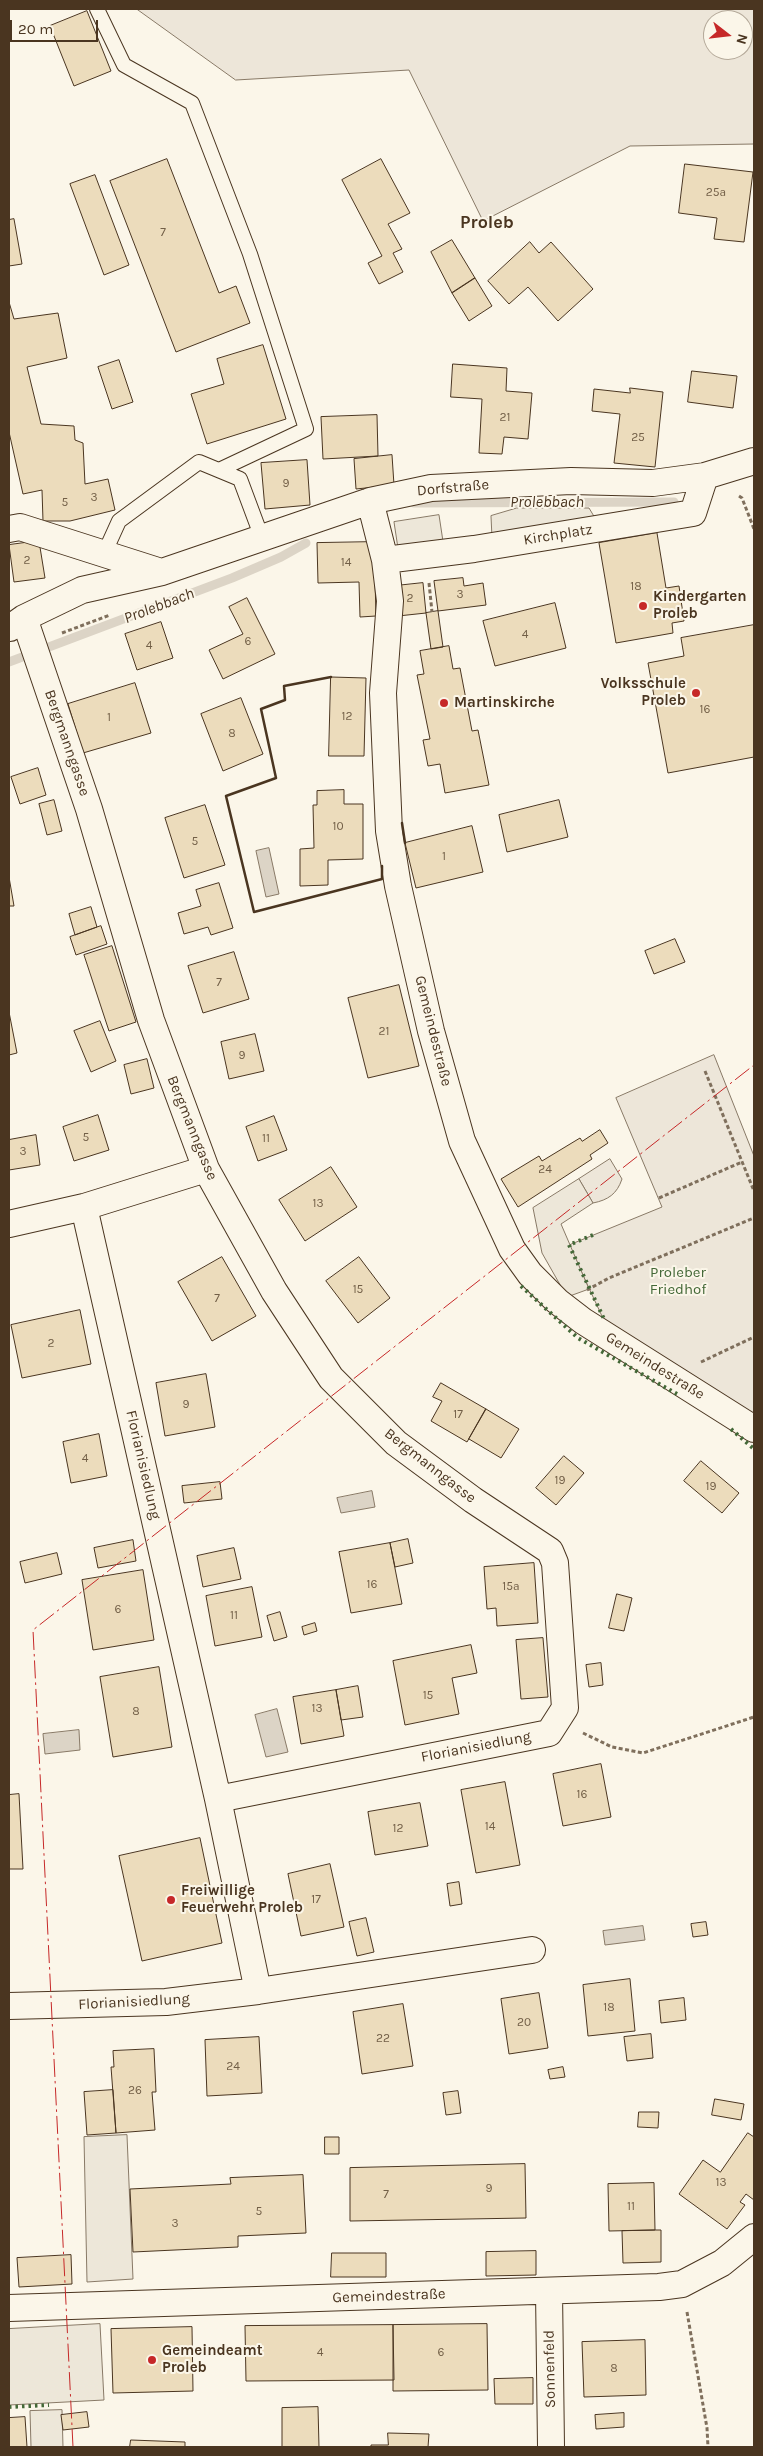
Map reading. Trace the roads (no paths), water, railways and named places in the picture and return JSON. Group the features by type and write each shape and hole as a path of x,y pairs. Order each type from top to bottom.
{"street":[{"name":"Dorfstraße","path":"16,624 82,590 162,572 262,538 372,510 431,488 571,481 653,483 705,476 753,464"},
{"name":"Kirchplatz","path":"385,560 474,549 693,513 705,476"},
{"name":"Gemeindestraße","path":"372,510 385,560 390,601 383,692 389,831 398,886 431,1031 462,1141 512,1249 530,1274 557,1301 583,1321 754,1429"},
{"path":"9,529 20,527 162,572"},
{"name":"Bergmanngasse","path":"16,624 38,657 89,810 151,1020 206,1169 274,1290 330,1378 396,1444 473,1500 550,1551 555,1563 558,1590 565,1708"},
{"path":"9,1224 84,1207 206,1169"},
{"name":"Florianisiedlung","path":"84,1207 218,1799 258,1991"},
{"name":"Florianisiedlung","path":"218,1799 549,1733 565,1708"},
{"name":"Florianisiedlung","path":"9,2006 166,2002 258,1991 532,1950"},
{"name":"Gemeindestraße","path":"9,2308 659,2287 682,2284 722,2263 754,2237"},
{"name":"Sonnenfeld","path":"549,2290 551,2447"}],"lane":[{"path":"97,9 124,65 192,103 250,254 306,429 219,470"},
{"path":"104,554 119,521 199,462 240,479 262,538"}],"waterway":[{"name":"Prolebbach","path":"414,503 674,502"},
{"name":"Prolebbach","path":"9,662 232,578 281,557 306,543"}],"place":[{"name":"Kindergarten Proleb","path":"643,606"},
{"name":"Volksschule Proleb","path":"696,693"},
{"name":"Martinskirche","path":"444,703"},
{"name":"Freiwillige Feuerwehr Proleb","path":"171,1900"},
{"name":"Gemeindeamt Proleb","path":"152,2360"}],"district":[{"name":"Proleb","path":"487,223"}],"park label":[{"name":"Proleber Friedhof","path":"678,1282"}]}
